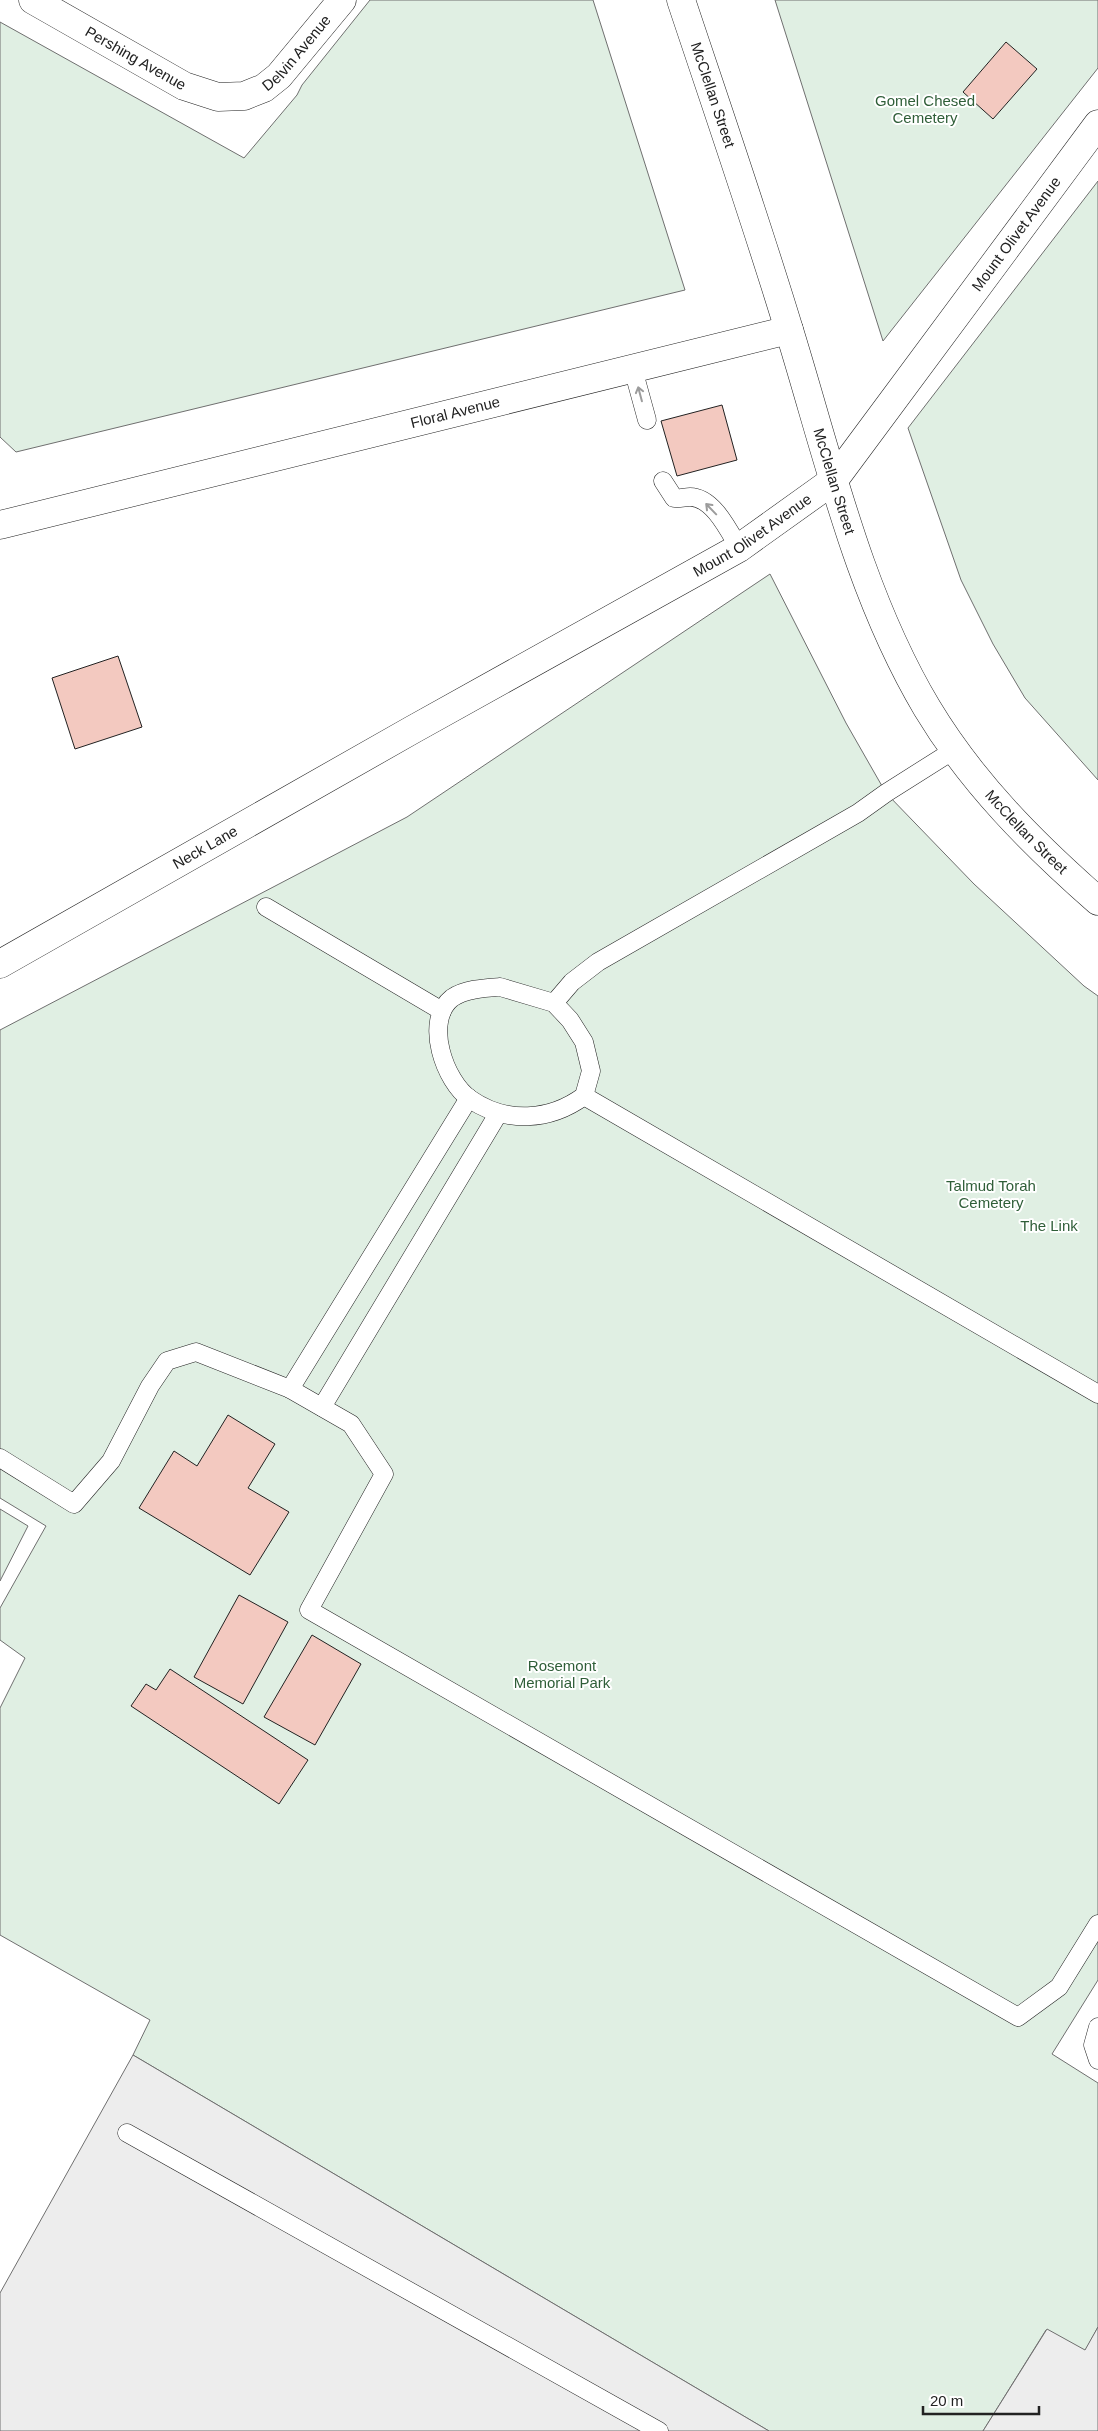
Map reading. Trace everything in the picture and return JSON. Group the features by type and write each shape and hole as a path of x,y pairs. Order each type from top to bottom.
{"street":[{"name":"Pershing Avenue","path":"33,0 184,86 218,97 244,96"},
{"name":"Delvin Avenue","path":"244,96 264,88 279,76 342,0"},
{"name":"McClellan Street","path":"682,0 789,330 834,480 877,609 900,658 927,708 954,750 1021,830 1098,901"},
{"name":"Mount Olivet Avenue","path":"412,730 739,548 834,480 1098,124"},
{"name":"Floral Avenue","path":"0,525 789,330"},
{"name":"Neck Lane","path":"0,964 412,730"}],"lane":[{"path":"633,369 647,420"},
{"path":"663,481 674,498 690,497 700,499 708,505 739,548"},
{"path":"554,1003 572,982 598,962 858,813 954,750"},
{"path":"266,907 442,1012"},
{"path":"500,987 554,1003 570,1020 584,1042 590,1071 584,1096 572,1105 542,1115 522,1117 498,1114 469,1098 453,1077 442,1057 437,1037 442,1012 452,998 479,988 500,987"},
{"path":"584,1096 1098,1394"},
{"path":"290,1389 469,1098"},
{"path":"322,1407 498,1114"},
{"path":"0,1458 74,1504 111,1461 150,1386 167,1361 196,1352 290,1389 351,1424 384,1474 309,1610 1018,2017 1059,1987 1098,1924"},
{"path":"1098,2027 1093,2045 1098,2060"},
{"path":"127,2133 659,2431"}],"green space":[{"path":"370,0 593,0 685,290 16,452 0,437 0,22 244,158 297,95 302,85"},
{"name":"Gomel Chesed Cemetery","path":"775,0 1098,0 1098,68 883,341"},
{"path":"1098,181 1098,780 1025,698 993,644 961,580 908,428"},
{"name":"Rosemont Memorial Park","path":"770,574 846,723 886,793 974,884 1084,986 1098,996 1098,1980 1052,2054 1098,2083 1098,2327 1085,2351 1046,2330 983,2431 769,2431 133,2055 150,2020 0,1935 0,1708 25,1658 0,1640 0,1608 46,1526 0,1498 0,1030 407,817"},
{"path":"0,1509 28,1526 0,1581"}],"shaded area":[{"path":"133,2055 769,2431 0,2431 0,2293"},
{"path":"1098,2327 1098,2431 983,2431 1047,2329 1085,2350"}],"building":[{"path":"1006,42 1037,69 993,119 963,92"},
{"path":"722,405 737,460 677,476 661,421"},
{"path":"118,656 142,727 75,749 52,678"},
{"path":"228,1415 275,1444 248,1488 289,1512 250,1575 139,1508 174,1451 197,1466"},
{"path":"239,1595 288,1622 243,1704 194,1677"},
{"path":"312,1635 361,1664 315,1745 264,1717"},
{"path":"170,1669 308,1760 279,1804 131,1706 146,1684 156,1690"}],"park label":[{"name":"Talmud Torah Cemetery","path":"991,1194"},
{"name":"The Link","path":"1049,1226"}]}
